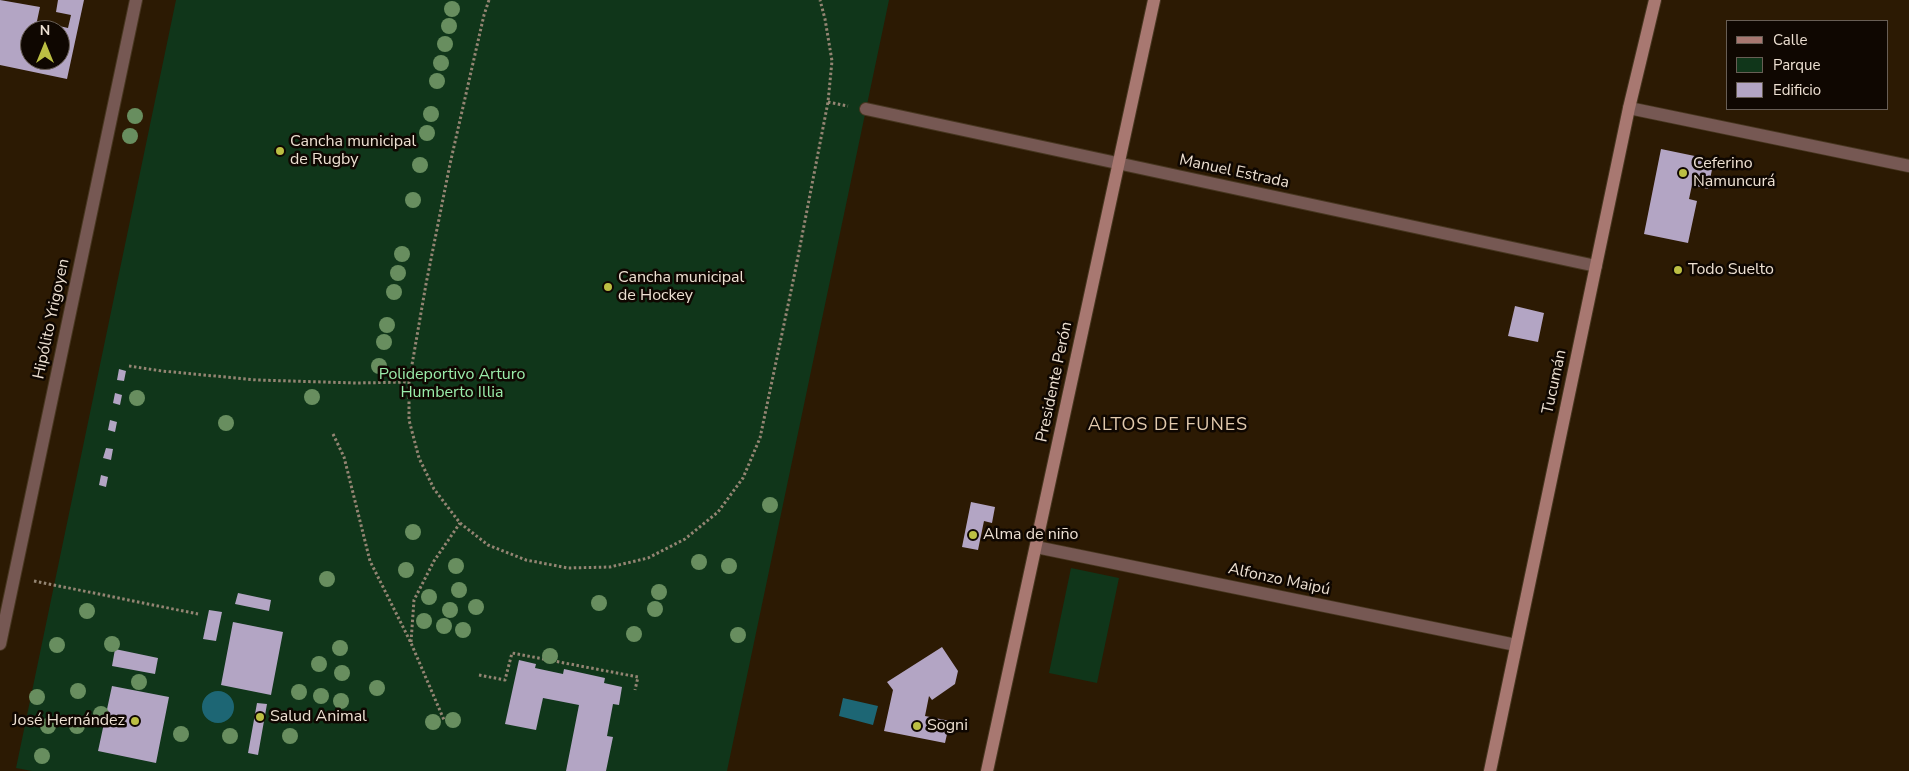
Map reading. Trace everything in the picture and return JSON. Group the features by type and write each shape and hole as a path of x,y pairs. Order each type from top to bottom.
{"street":[{"name":"Hipólito Yrigoyen","path":"0,644 136,0"},
{"name":"Presidente Perón","path":"987,771 1154,0"},
{"name":"Tucumán","path":"1490,771 1629,108 1655,0"},
{"path":"1629,108 1909,166"},
{"name":"Manuel Estrada","path":"866,109 1596,266"},
{"name":"Alfonzo Maipú","path":"1036,547 1516,645"}],"path":[{"path":"489,0 450,164 426,284 410,382 410,420 419,458 434,489 460,523 488,546 526,560 568,568 610,567 648,558 685,539 718,512 743,478 760,438 828,102 832,61 820,0"},
{"path":"129,366 257,380 356,383 410,382"},
{"path":"333,434 344,457 370,561 412,643 444,720"},
{"path":"412,643 414,600 434,561 460,523"},
{"path":"54,586 198,614"},
{"path":"479,674 505,680 512,653 638,677 636,690"}],"green space":[{"name":"Polideportivo Arturo Humberto Illia","path":"176,0 889,0 727,771 32,771 16,768"},
{"path":"1071,568 1119,578 1097,683 1049,673"}],"water":[{"path":"218,691 229,696 234,707 229,718 218,723 207,718 202,707 207,696"},
{"path":"843,698 878,706 873,725 839,716"}],"building":[{"path":"0,0 40,7 37,20 20,20 20,69 0,65"},
{"path":"58,0 84,0 70,65 71,15 56,12"},
{"path":"24,70 69,70 67,79"},
{"path":"1661,149 1714,160 1708,189 1692,185 1689,199 1697,201 1688,243 1644,234"},
{"path":"1515,306 1544,313 1538,342 1508,336"},
{"path":"119,369 126,371 124,381 117,380"},
{"path":"115,393 122,395 120,405 113,403"},
{"path":"110,420 117,422 115,432 108,430"},
{"path":"106,448 113,449 111,460 103,458"},
{"path":"101,475 108,477 106,487 99,485"},
{"name":"Alma de niño","path":"971,502 995,507 992,523 984,521 978,550 962,547"},
{"path":"238,593 271,600 269,611 235,604"},
{"path":"209,610 222,612 216,641 203,639"},
{"path":"233,622 283,632 271,695 221,685"},
{"path":"942,647 958,671 955,684 932,700 929,696 925,716 950,721 945,743 884,731 893,690 887,682"},
{"path":"115,649 158,658 155,674 112,666"},
{"path":"519,660 536,664 535,668 563,674 564,669 605,678 604,683 622,687 619,705 613,704 607,736 613,737 606,771 566,771 579,705 543,698 536,730 505,724"},
{"name":"José Hernández","path":"112,686 169,697 156,763 98,751"},
{"name":"Salud Animal","path":"257,703 267,704 258,755 248,753"}],"place":[{"name":"Cancha municipal de Rugby","path":"280,151"},
{"name":"Ceferino Namuncurá","path":"1683,173"},
{"name":"Todo Suelto","path":"1678,270"},
{"name":"Cancha municipal de Hockey","path":"608,287"},
{"name":"Alma de niño","path":"973,535"},
{"name":"Salud Animal","path":"260,717"},
{"name":"José Hernández","path":"135,721"},
{"name":"Sogni","path":"917,726"}],"district":[{"name":"ALTOS DE FUNES","path":"1168,426"}]}
